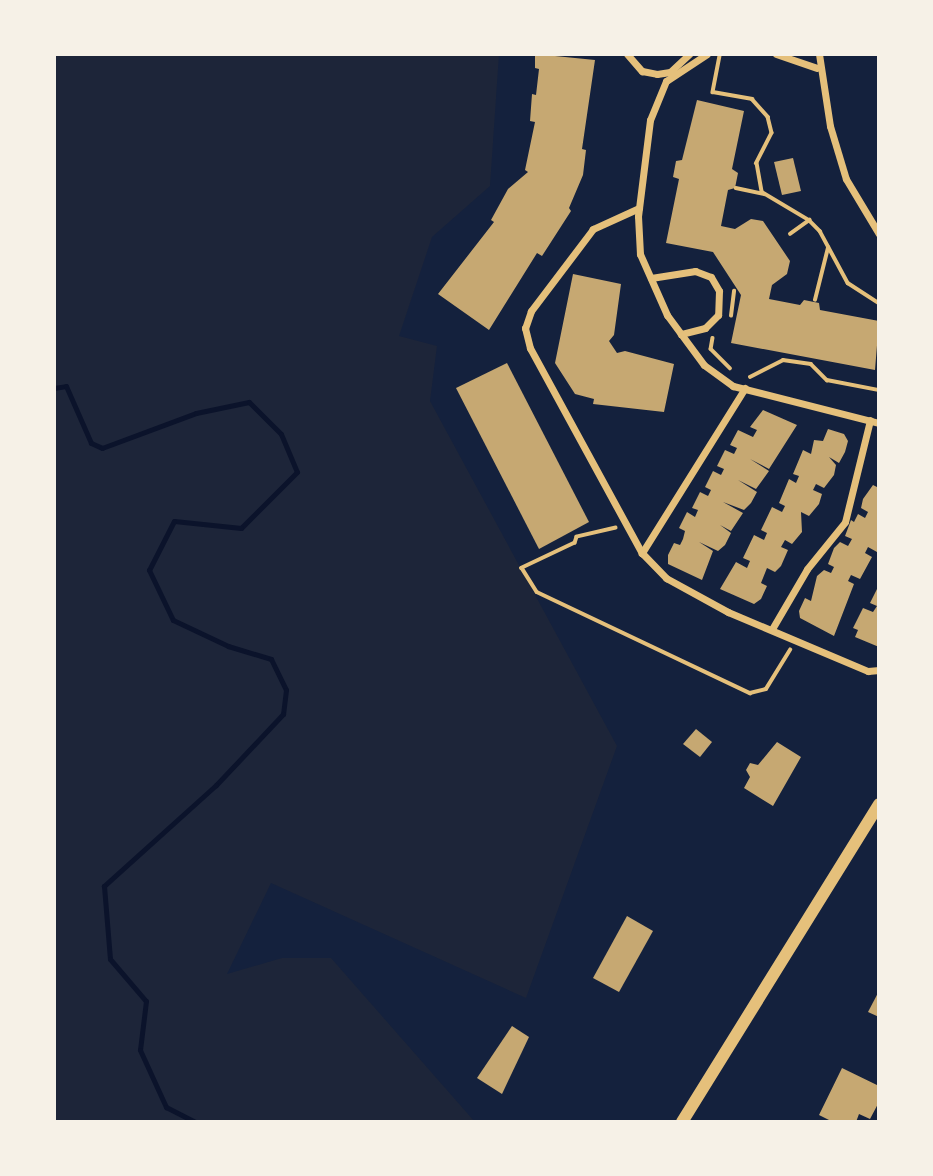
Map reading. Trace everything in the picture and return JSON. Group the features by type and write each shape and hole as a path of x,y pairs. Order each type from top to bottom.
{"street":[{"path":"627,54 642,71 673,76"},
{"path":"657,74 681,65 690,57 707,54"},
{"path":"776,54 817,68"},
{"path":"819,54 817,68 846,179 879,234"},
{"path":"690,57 657,97 650,120 639,208 640,254 651,278 681,334 704,365 745,388 879,423"},
{"path":"639,208 593,229 531,311 525,328 530,348 642,553 666,578 728,612 868,671 879,670"},
{"path":"651,278 695,271 711,277 719,291 718,315 705,328 681,334"},
{"path":"642,553 745,388"},
{"path":"772,629 807,569 845,522 870,420"},
{"path":"682,1122 879,804"}],"path":[{"path":"720,54 713,92 752,99 768,117 772,134 757,163 764,194"},
{"path":"736,188 764,194 810,219 828,245 848,283 879,303"},
{"path":"790,234 810,219"},
{"path":"815,300 828,245"},
{"path":"724,323 731,316 734,291"},
{"path":"717,330 711,349 747,377 783,360 811,364 827,380 879,390"},
{"path":"625,523 601,534 577,537 575,543 522,568 537,592 549,599 750,693 766,689 796,639"}],"shaded area":[{"path":"54,54 499,54 490,186 432,237 399,336 437,346 430,401 617,746 526,998 271,883 227,974 282,958 331,958 475,1122 54,1122"}],"building":[{"path":"535,54 595,60 582,149 586,150 583,175 569,208 571,211 542,256 537,253 489,330 438,294 494,222 491,220 508,189 528,172 525,170 535,122 530,121 532,94 536,95 539,69 535,68"},
{"path":"697,100 744,111 732,169 738,173 735,188 728,190 721,226 735,229 751,219 763,221 790,261 787,274 772,285 769,299 800,305 804,300 819,303 820,310 879,321 875,370 731,343 741,295 713,252 666,243 679,179 673,177 676,161 682,160"},
{"path":"793,158 801,191 782,195 774,162"},
{"path":"573,274 621,284 614,335 609,341 617,353 625,351 674,364 664,412 593,404 594,399 575,394 555,363"},
{"path":"507,363 589,522 539,549 456,388"},
{"path":"763,410 797,425 769,469 750,459 769,471 756,489 738,480 757,492 751,503 744,510 723,502 743,513 731,531 720,525 731,533 725,545 718,551 699,542 713,551 702,580 668,564 668,555 674,543 680,545 683,539 685,531 679,528 687,512 695,517 698,510 692,508 700,492 708,496 711,490 705,487 713,471 721,475 724,469 717,466 725,450 734,454 737,448 730,445 738,430 753,437 757,430 750,427"},
{"path":"828,429 844,434 848,441 845,452 839,463 829,457 836,465 834,475 824,488 816,484 813,490 822,494 819,504 809,516 801,512 802,532 792,544 785,540 781,547 788,550 781,566 775,572 767,568 761,583 767,586 761,599 754,604 720,589 736,562 747,568 750,561 743,558 754,535 764,540 767,533 761,530 772,507 782,512 785,506 779,503 789,479 796,483 799,476 793,474 803,450 811,454 814,440 823,441"},
{"path":"873,485 879,488 879,548 877,552 868,547 865,553 872,557 860,579 851,575 848,581 854,584 834,636 800,618 799,611 805,598 811,601 817,576 824,570 831,573 834,567 828,564 834,548 840,542 848,546 852,539 845,536 851,520 854,522 858,514 865,518 868,512 861,508 863,499"},
{"path":"879,585 879,647 855,637 858,630 853,628 863,608 873,612 877,606 870,603"},
{"path":"696,729 712,742 700,757 683,744"},
{"path":"777,742 801,757 773,806 744,788 750,777 746,770 750,763 758,765"},
{"path":"627,916 653,931 619,992 593,978"},
{"path":"879,991 879,1017 868,1012"},
{"path":"512,1026 529,1037 502,1094 477,1078"},
{"path":"842,1068 879,1086 879,1102 870,1119 859,1114 856,1122 833,1122 819,1115"}],"waterway":[{"path":"54,388 66,386 91,443 102,448 196,413 249,402 281,434 297,472 241,528 174,521 149,570 173,620 228,646 271,659 286,690 283,714 216,785 104,886 110,959 146,1001 140,1050 166,1107 196,1122"}]}
